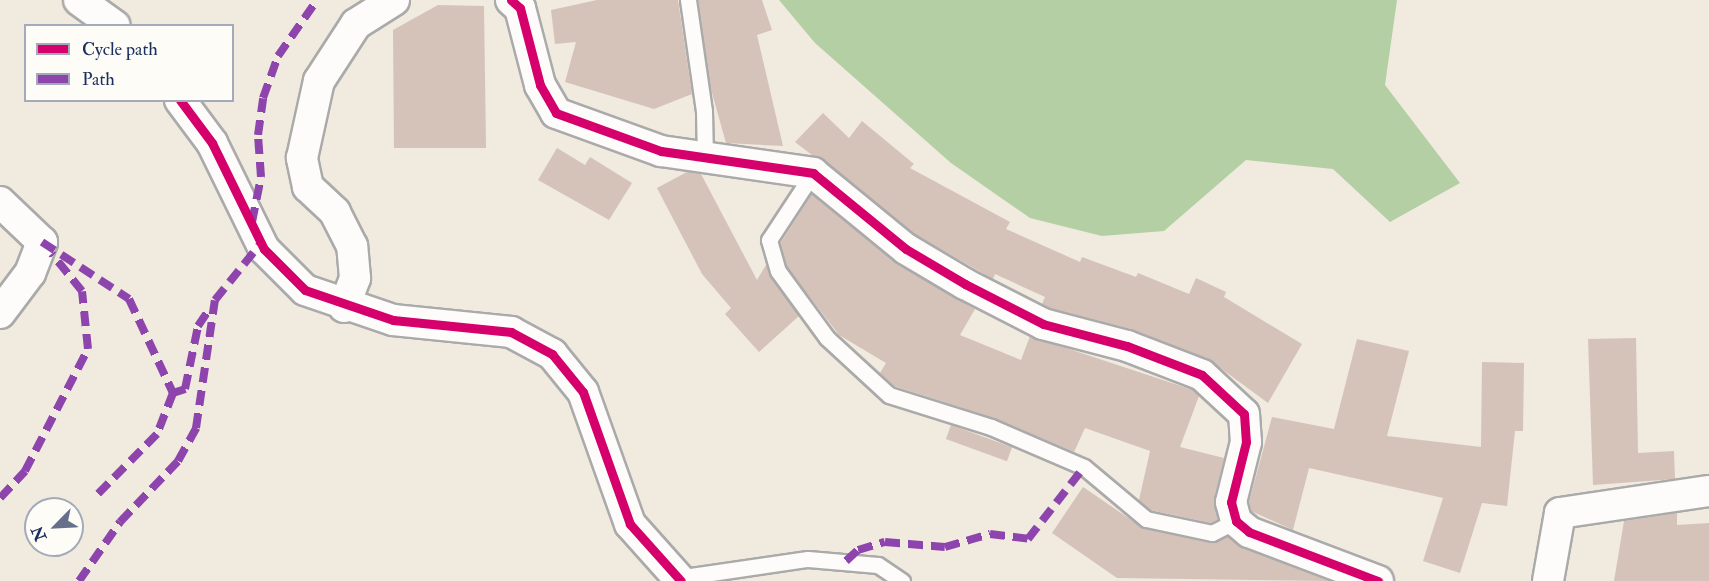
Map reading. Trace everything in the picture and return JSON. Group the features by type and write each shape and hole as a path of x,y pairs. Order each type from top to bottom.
{"street":[{"path":"79,0 113,24"},
{"path":"344,307 355,278 352,246 335,212 308,187 302,158 320,81 356,24 394,0"},
{"path":"511,0 532,41 540,85 556,113 661,151 705,160 813,173 906,249 965,284 1043,324 1127,346 1202,375 1233,398 1244,414 1246,442 1231,502 1236,521 1250,532 1378,581"},
{"path":"181,102 212,143 264,249 305,290 344,307 393,320 511,332 552,354 584,392 630,524 679,579"},
{"path":"0,202 42,242 30,273 0,313"},
{"path":"1548,581 1560,513 1709,491"}],"lane":[{"path":"688,0 704,111 705,160"},
{"path":"813,173 769,240 778,271 827,338 889,395 991,427 1084,467 1146,519 1212,533 1236,521"},
{"path":"679,579 808,559 878,565 902,581"}],"green space":[{"path":"779,0 1397,0 1385,85 1460,183 1390,222 1333,169 1246,160 1164,231 1102,236 1030,218 951,163 815,43"}],"building":[{"path":"597,0 678,0 692,94 654,109 565,82 576,42 555,44 551,10"},
{"path":"698,0 762,0 772,30 757,35 783,146 726,143 710,86"},
{"path":"438,5 484,6 486,148 394,148 393,30"},
{"path":"823,113 849,138 862,121 914,164 910,168 1010,222 1006,229 1080,262 1082,257 1136,277 1138,273 1189,294 1196,278 1226,292 1224,297 1302,344 1268,403 1208,359 1131,329 1049,308 1042,304 1045,297 995,274 993,279 916,235 795,142"},
{"path":"557,148 585,165 590,157 632,183 609,220 538,180"},
{"path":"687,172 701,174 757,280 766,265 799,316 759,352 725,314 731,308 702,274 657,188"},
{"path":"812,194 895,262 975,309 960,335 1021,360 1030,336 1193,390 1199,396 1180,447 1224,458 1214,498 1218,519 1211,523 1150,510 1139,500 1150,451 1085,428 1074,452 994,418 894,386 880,373 886,363 839,335 787,267 780,244"},
{"path":"1636,338 1638,453 1674,451 1675,479 1593,485 1588,339"},
{"path":"1357,339 1409,351 1387,436 1481,447 1482,362 1524,363 1523,431 1515,431 1507,506 1482,503 1460,573 1423,561 1443,498 1309,468 1293,530 1251,511 1249,502 1272,417 1334,429"},
{"path":"951,425 1012,447 1007,461 946,439"},
{"path":"1083,487 1143,528 1210,543 1227,536 1243,548 1329,581 1117,578 1052,533"},
{"path":"1677,513 1677,525 1709,523 1709,581 1614,581 1624,521"}],"marked path":[{"path":"252,222 261,177 258,135 263,98 278,56 317,0"},
{"path":"42,242 129,299 173,393 157,434 93,499"},
{"path":"79,581 120,522 178,461 196,428 215,300 261,243"},
{"path":"0,498 25,471 88,349 82,291 52,254"},
{"path":"173,393 185,389 198,326 210,308"},
{"path":"846,561 858,550 885,542 945,547 990,534 1028,539 1084,467"}],"cycle path":[{"path":"511,0 520,8 540,85 556,113 661,151 813,173 906,249 965,284 1043,324 1127,346 1202,375 1244,414 1246,442 1231,502 1236,521 1249,532 1378,581"},
{"path":"181,102 212,143 264,249 305,290 393,320 511,332 552,354 583,392 630,524 681,581"}]}
